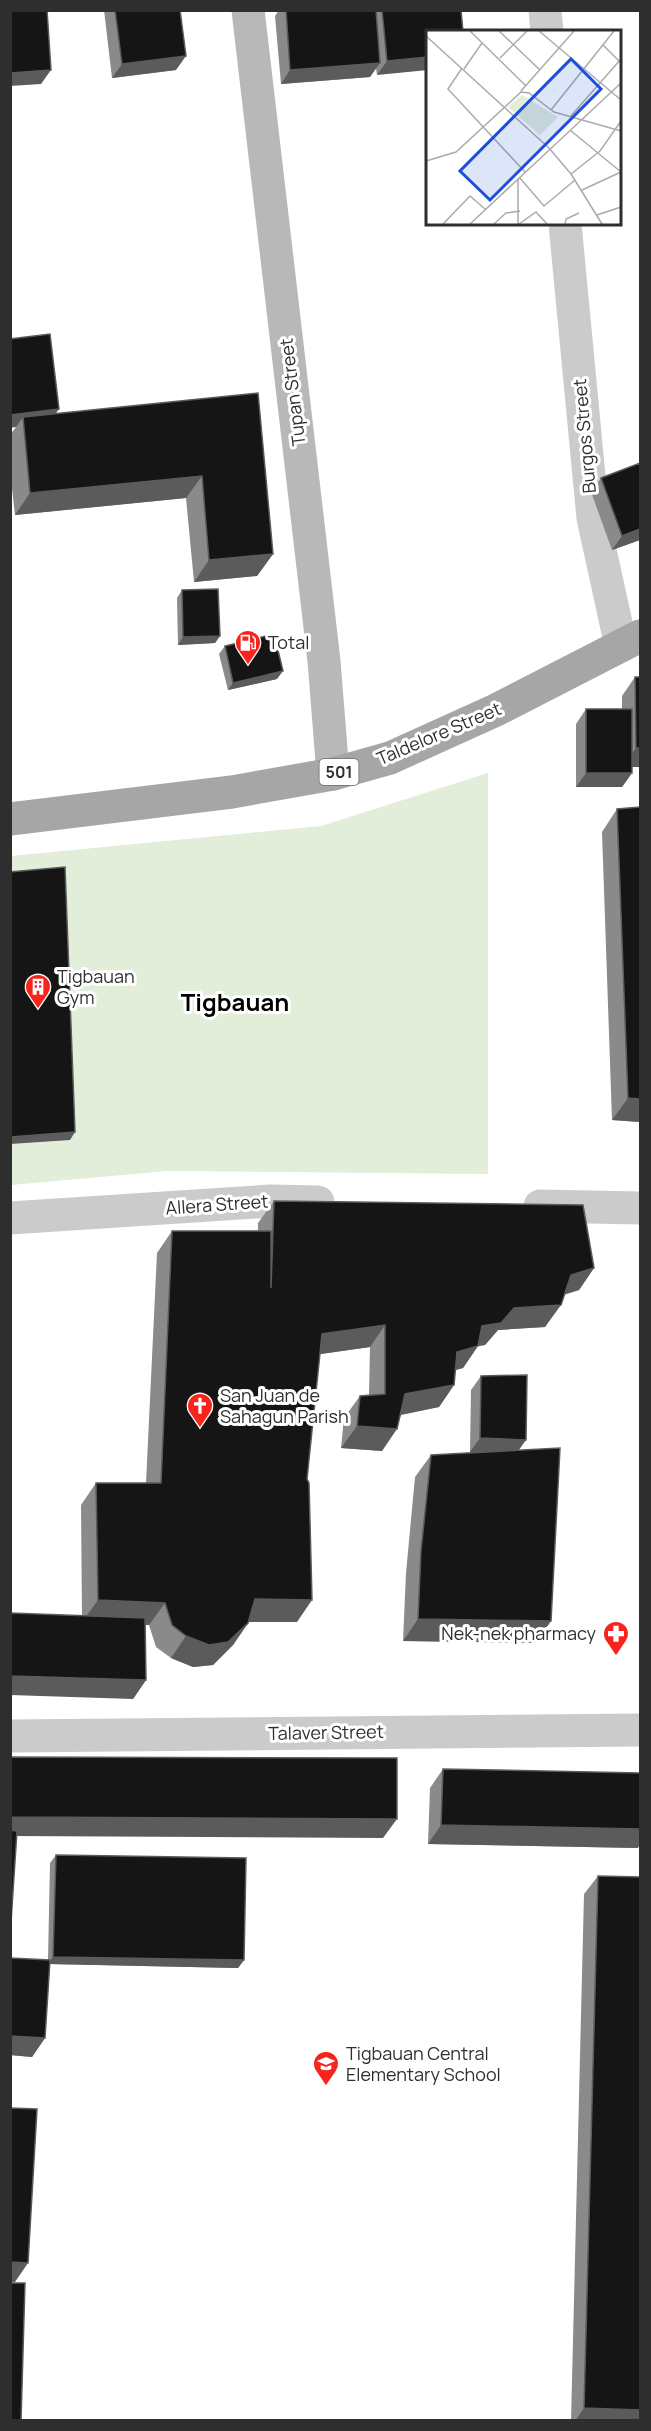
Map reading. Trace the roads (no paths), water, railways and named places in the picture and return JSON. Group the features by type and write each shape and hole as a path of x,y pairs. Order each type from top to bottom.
{"main road":[{"name":"Tupan Street","path":"248,10 324,661 333,774"},
{"name":"Taldelore Street","path":"10,819 232,792 333,774 390,758 510,704 631,641"}],"street":[{"path":"545,10 547,30"},
{"name":"Burgos Street","path":"565,225 593,518 631,641"},
{"name":"Allera Street","path":"10,1218 271,1201 352,1203"},
{"path":"515,1206 640,1208"},
{"name":"Talaver Street","path":"10,1736 640,1730"}],"place":[{"name":"Total","path":"248,666"},
{"name":"Tigbauan Gym","path":"38,1010"},
{"name":"San Juan de Sahagun Parish","path":"200,1429"},
{"name":"Nek-nek pharmacy","path":"616,1657"},
{"name":"Tigbauan Central Elementary School","path":"326,2087"}],"district":[{"name":"Tigbauan","path":"235,1003"}]}
